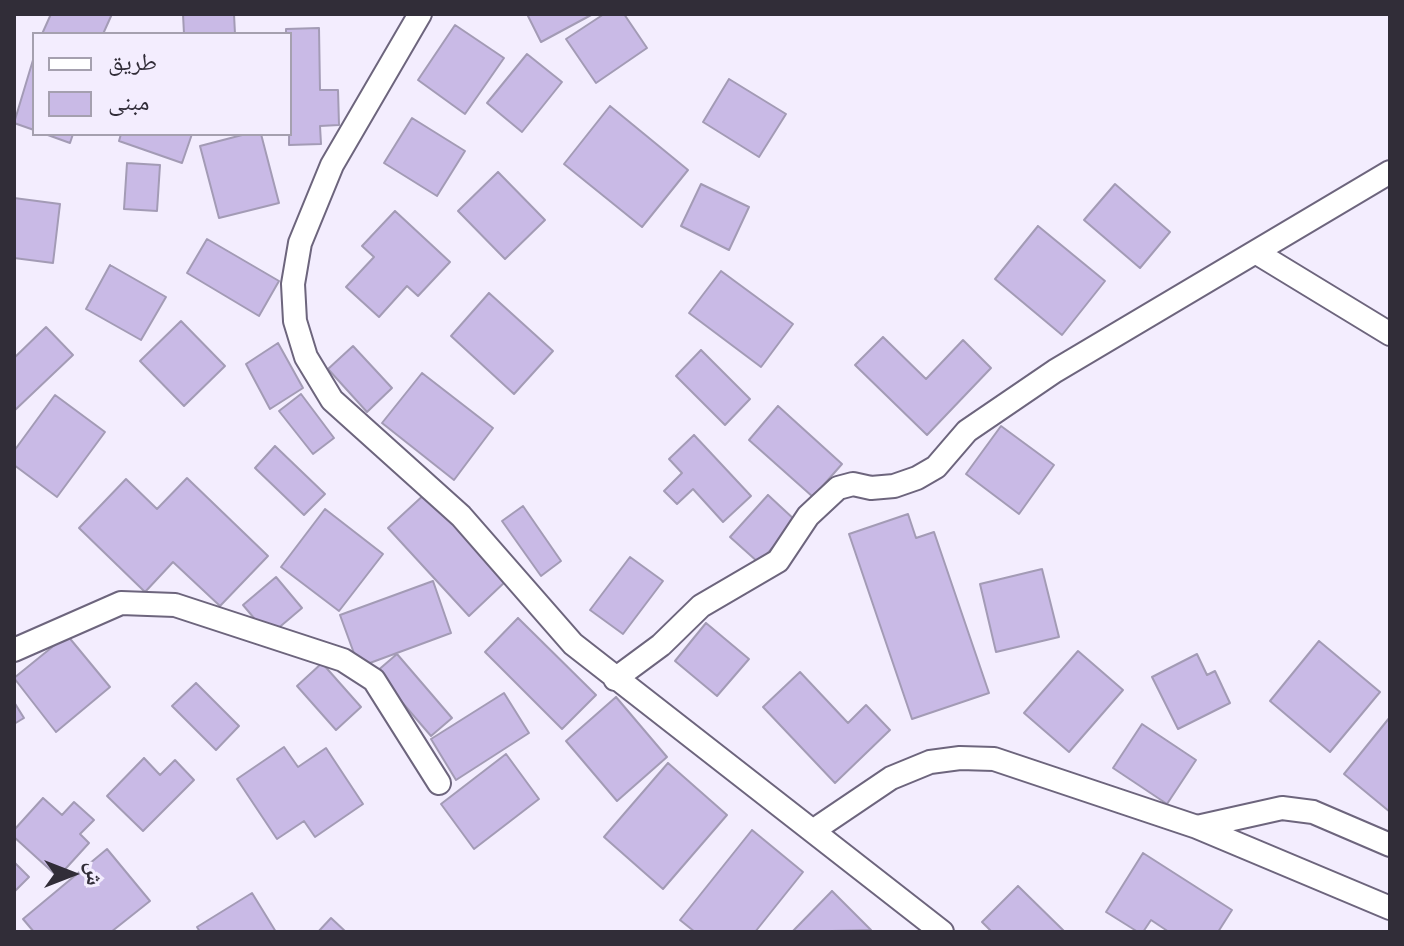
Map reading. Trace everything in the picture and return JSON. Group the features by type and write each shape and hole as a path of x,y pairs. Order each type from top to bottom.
{"street":[{"path":"420,14 332,165 300,243 293,284 295,321 306,357 332,400 461,516 573,644 942,932"},
{"path":"615,679 722,591 778,561 808,516 838,488 853,484 871,488 894,486 917,478 936,467 967,431 1055,371 1390,172"},
{"path":"1257,253 1390,334"},
{"path":"14,650 121,603 175,605 343,660 374,680 439,783"},
{"path":"814,830 891,778 930,762 960,758 994,759 1197,827 1390,908"},
{"path":"1197,827 1282,808 1313,812 1390,845"}],"building":[{"path":"51,14 112,14 104,32 43,32"},
{"path":"183,14 234,14 235,32 184,32"},
{"path":"527,14 593,14 541,42"},
{"path":"604,14 624,14 647,48 596,83 566,39"},
{"path":"455,25 504,58 465,114 418,80"},
{"path":"319,28 320,90 338,90 339,125 320,126 321,144 289,145 289,136 292,136 292,32 286,32 286,29"},
{"path":"527,54 562,82 522,132 487,103"},
{"path":"32,63 32,129 14,123"},
{"path":"729,79 786,114 759,157 703,122"},
{"path":"610,106 688,170 642,227 564,164"},
{"path":"412,118 465,151 437,196 384,163"},
{"path":"51,136 72,136 70,143"},
{"path":"120,136 191,136 182,163 119,141"},
{"path":"238,136 262,136 279,203 219,218 200,146"},
{"path":"127,163 160,165 157,211 124,209"},
{"path":"498,172 545,220 505,259 458,211"},
{"path":"701,184 749,207 729,250 681,226"},
{"path":"1115,184 1170,232 1140,268 1084,220"},
{"path":"14,198 60,204 53,263 14,258"},
{"path":"395,211 450,262 418,296 407,286 379,317 346,287 374,257 362,246"},
{"path":"1038,226 1105,281 1062,335 995,279"},
{"path":"207,239 279,281 259,316 187,273"},
{"path":"110,265 166,297 141,340 86,309"},
{"path":"721,271 793,324 761,367 689,313"},
{"path":"489,293 553,351 514,394 451,336"},
{"path":"181,321 225,366 184,406 140,361"},
{"path":"46,327 73,355 14,411 14,358"},
{"path":"883,337 926,379 963,340 991,368 927,435 855,365"},
{"path":"278,343 303,388 270,409 246,364"},
{"path":"353,346 392,388 367,412 328,369"},
{"path":"701,350 750,399 725,425 676,376"},
{"path":"422,373 493,428 454,480 382,423"},
{"path":"301,394 334,438 313,454 279,411"},
{"path":"55,395 105,432 57,497 14,465 14,451"},
{"path":"778,406 842,464 813,497 749,440"},
{"path":"1001,426 1054,465 1019,514 966,474"},
{"path":"694,435 751,496 723,522 693,489 677,504 664,491 682,473 669,459"},
{"path":"275,446 325,494 304,515 255,468"},
{"path":"187,478 268,556 220,606 173,562 145,592 79,528 126,479 157,509"},
{"path":"427,492 507,580 469,616 388,528"},
{"path":"768,495 796,521 759,563 730,537"},
{"path":"523,506 561,561 541,576 502,521"},
{"path":"325,509 383,554 339,611 281,567"},
{"path":"908,514 916,538 934,532 989,693 912,719 849,534"},
{"path":"630,557 663,581 623,634 590,610"},
{"path":"1042,569 1059,637 996,652 980,584"},
{"path":"276,577 302,608 269,636 243,605"},
{"path":"433,581 451,633 359,667 340,615"},
{"path":"518,618 596,695 562,729 485,652"},
{"path":"706,623 749,659 717,696 675,661"},
{"path":"67,635 110,687 56,732 14,678"},
{"path":"1319,641 1380,692 1330,752 1270,701"},
{"path":"1078,651 1123,690 1069,752 1024,713"},
{"path":"397,654 452,718 431,736 376,672"},
{"path":"1197,654 1207,675 1215,671 1230,703 1178,729 1152,677"},
{"path":"322,663 361,707 336,730 297,686"},
{"path":"800,672 848,723 866,705 890,730 835,783 763,707"},
{"path":"196,683 239,726 216,750 172,706"},
{"path":"504,693 529,733 456,780 431,739"},
{"path":"616,697 667,757 617,801 566,741"},
{"path":"14,702 24,718 14,724"},
{"path":"1390,717 1390,812 1344,774"},
{"path":"1142,724 1196,760 1167,804 1113,768"},
{"path":"284,747 298,767 326,748 363,804 315,837 304,821 277,839 237,779"},
{"path":"506,754 539,799 474,849 441,804"},
{"path":"144,758 160,775 175,760 194,780 143,831 107,796"},
{"path":"668,763 727,815 663,889 604,837"},
{"path":"43,798 62,815 74,802 94,820 80,834 89,843 58,877 14,837 14,830"},
{"path":"752,830 803,872 755,932 695,932 680,920"},
{"path":"107,849 150,901 111,932 34,932 23,919"},
{"path":"1143,853 1232,910 1218,932 1169,932 1151,920 1143,932 1138,932 1106,912"},
{"path":"14,862 29,877 14,892"},
{"path":"1018,886 1065,932 992,932 982,922"},
{"path":"832,891 871,930 792,932"},
{"path":"252,893 276,932 200,932 197,927"},
{"path":"331,918 346,932 318,932"}]}
